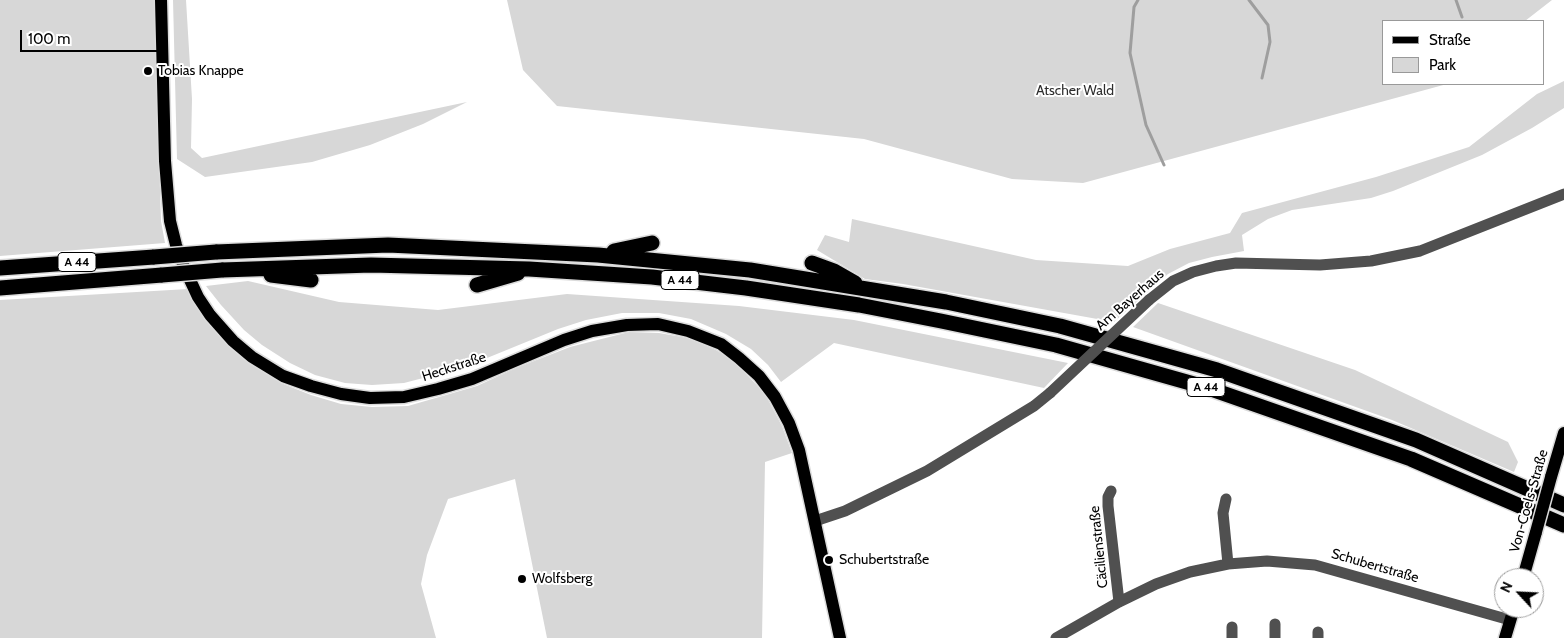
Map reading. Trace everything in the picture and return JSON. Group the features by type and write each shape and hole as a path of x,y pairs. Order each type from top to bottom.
{"highway":[{"path":"598,255 652,243"},
{"name":"A 44","path":"0,268 216,252 388,245 598,255 750,270 946,302 1060,326 1217,370 1416,440 1564,505"},
{"path":"812,263 834,271 863,288"},
{"name":"A 44","path":"0,288 222,270 371,265 529,269 652,277 746,288 905,314 1056,345 1208,388 1402,456 1564,525"},
{"path":"240,269 311,280"},
{"path":"476,285 529,269"}],"main road":[{"name":"Heckstraße","path":"161,0 166,177 170,221 187,275 198,297 210,315 233,340 252,357 283,376 341,394 370,398 404,396 438,390 472,379 564,340 592,331 627,325 658,324 688,330 721,344 759,376 775,397 789,423 798,450 815,521 840,638"},
{"name":"Von-Coels-Straße","path":"1525,568 1564,433"},
{"path":"1505,638 1511,618"}],"street":[{"name":"Am Bayerhaus","path":"815,521 845,511 927,471 1034,406 1149,300 1173,281 1193,272 1236,263 1320,265 1372,261 1420,251 1564,194"},
{"name":"Cäcilienstraße","path":"1111,491 1108,497 1108,506 1119,602"},
{"path":"1226,499 1224,513 1228,564"},
{"name":"Schubertstraße","path":"1060,637 1119,602 1156,584 1190,572 1228,564 1267,561 1315,565 1494,610"},
{"path":"1275,624 1275,638"}],"green space":[{"path":"0,0 154,0 161,221 165,243 0,256"},
{"path":"173,0 186,0 192,99 191,148 202,158 467,102 423,124 370,145 312,162 205,177 177,159"},
{"name":"Atscher Wald","path":"507,0 1552,0 1526,20 1382,20 1382,85 1443,85 1083,183 1012,179 864,139 557,106 523,70"},
{"path":"1564,81 1564,108 1482,155 1371,198 1292,210 1268,219 1242,235 1244,251 1189,263 1168,274 1114,322 903,284 865,279 817,250 825,235 849,242 852,219 1036,260 1128,266 1170,249 1230,233 1242,213 1376,177 1469,147 1537,94"},
{"path":"248,281 339,302 438,310 567,294 739,306 854,320 1068,363 1044,388 834,343 781,382 768,365 751,349 726,334 691,319 659,313 622,313 586,320 558,329 465,367 404,383 372,385 345,383 315,375 290,363 262,345 244,330 206,286"},
{"path":"188,289 204,319 228,345 249,362 281,383 341,404 372,407 408,406 477,386 516,368 570,347 629,332 659,333 688,338 716,350 735,362 765,394 782,426 792,453 765,462 762,638 547,638 515,479 448,499 427,555 421,584 436,638 0,638 0,300"},
{"path":"1158,303 1355,370 1508,442 1518,462 1514,472 1392,420 1133,327"}],"waterway":[{"path":"1138,0 1134,7 1130,53 1146,125 1164,165"},
{"path":"1249,0 1268,25 1270,42 1262,78"},
{"path":"1456,0 1462,17"}],"place":[{"name":"Tobias Knappe","path":"148,71"},
{"name":"Schubertstraße","path":"829,560"},
{"name":"Wolfsberg","path":"522,579"}]}
